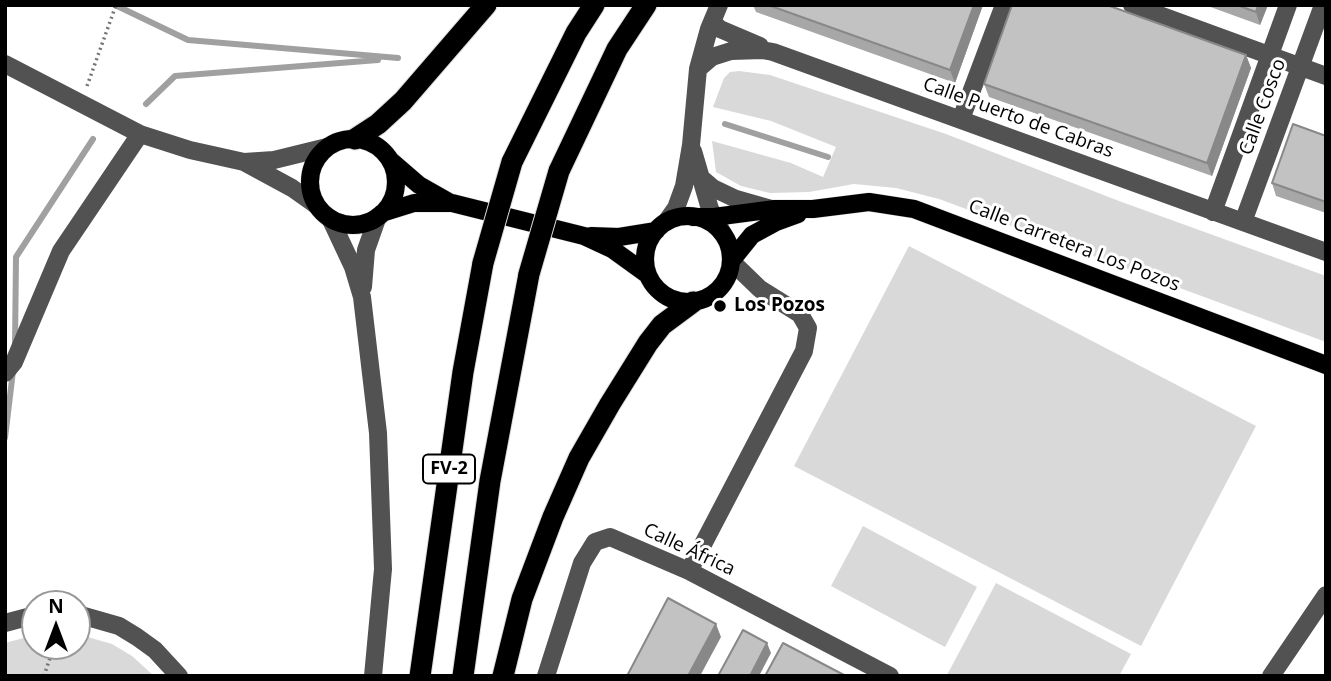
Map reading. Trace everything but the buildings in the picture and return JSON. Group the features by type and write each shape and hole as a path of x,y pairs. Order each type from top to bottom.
{"highway":[{"path":"355,139 378,124 403,101 486,5"},
{"name":"FV-2","path":"421,676 463,372 483,263 512,162 576,33 594,5"},
{"name":"FV-2","path":"463,676 490,481 528,274 559,171 617,49 646,5"},
{"path":"503,676 522,599 579,458 648,343 662,325 693,302"}],"main road":[{"path":"452,204 419,185 376,146 355,139 343,140 327,147 314,162 310,174 310,189 316,205 330,218 353,225 414,204 452,204 583,236 612,249 648,275"},
{"path":"380,215 393,198 395,188 394,168 389,159"},
{"name":"Calle Carretera Los Pozos","path":"813,209 869,202 914,209 1322,361"},
{"path":"583,236 619,237 661,226 678,217 714,217 775,209 813,209"},
{"path":"731,261 752,235 776,222 813,209"},
{"path":"661,226 649,241 645,253 652,283 669,298 693,302 705,299 718,290 729,273 730,250 723,234 706,221 692,217"}],"street":[{"path":"961,119 1004,5"},
{"path":"1132,5 1326,76"},
{"name":"Calle Cosco","path":"1213,212 1288,5"},
{"name":"Calle Cosco","path":"1243,222 1323,5"},
{"path":"715,13 720,29 773,52"},
{"path":"661,226 676,208 684,186 698,69 715,13"},
{"name":"Calle Puerto de Cabras","path":"698,69 712,57 731,51 773,52 1326,251"},
{"path":"5,64 141,134 190,150 244,162 292,188 316,205"},
{"path":"5,373 14,362 61,251 141,134"},
{"path":"691,145 714,217 723,234"},
{"path":"244,162 274,160 327,147"},
{"path":"700,177 713,188 736,199 775,209"},
{"path":"362,297 366,250 380,215"},
{"path":"330,218 353,267 362,297 378,433 383,569 373,676"},
{"path":"689,571 804,351 808,328 800,314 760,289 731,261"},
{"name":"Calle África","path":"546,676 582,563 595,542 610,537 689,571 890,676"},
{"path":"1271,676 1326,595"},
{"path":"91,618 119,626 138,637 155,650 178,676"}],"path":[{"path":"81,103 116,5"}],"shaded area":[{"path":"730,72 770,75 946,134 1119,201 1326,276 1326,342 939,199 896,188 854,184 809,192 770,193 741,186 716,172 712,141 791,163 823,177 836,147 771,121 713,107 724,78"},
{"path":"909,246 1256,426 1141,646 794,466"},
{"path":"863,526 977,587 945,647 831,586"},
{"path":"996,583 1131,654 1119,676 947,675"},
{"path":"91,638 112,644 132,656 154,676 5,676 5,643 21,639 21,660 91,660"}],"waterway":[{"path":"115,5 188,40 398,58"},
{"path":"146,104 175,76 378,60"},
{"path":"725,124 828,157"},
{"path":"15,346 16,257 93,139"},
{"path":"5,438 13,371"}],"place":[{"name":"Los Pozos","path":"720,306"}]}
